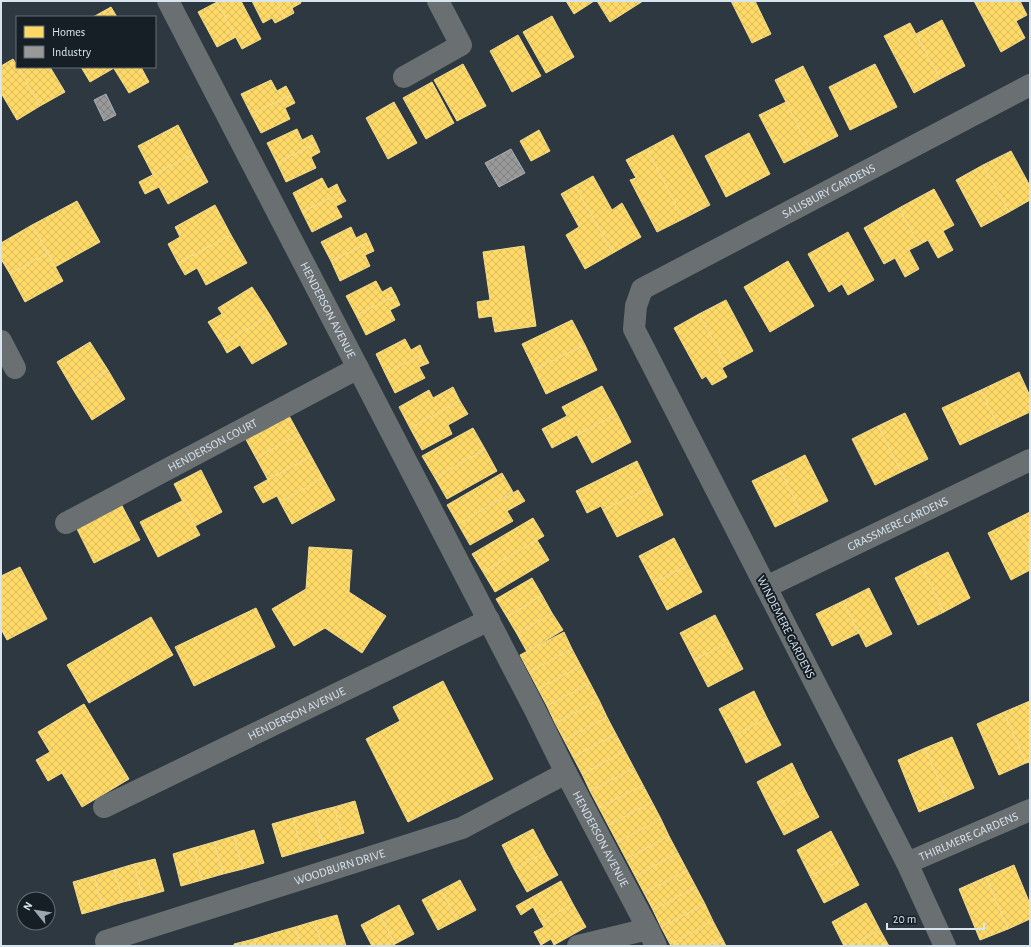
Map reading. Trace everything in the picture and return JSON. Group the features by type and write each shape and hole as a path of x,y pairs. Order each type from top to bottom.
{"street":[{"name":"HENDERSON AVENUE","path":"168,1 652,938 578,946"},
{"path":"404,77 461,45 438,1"},
{"name":"SALISBURY GARDENS","path":"636,306 642,289 1030,85"},
{"name":"WINDEMERE GARDENS","path":"636,306 634,329 907,863 945,946"},
{"path":"1,342 15,368"},
{"name":"HENDERSON COURT","path":"66,523 358,368"},
{"name":"GRASSMERE GARDENS","path":"766,587 1030,460"},
{"name":"HENDERSON AVENUE","path":"104,807 489,620"},
{"name":"WOODBURN DRIVE","path":"106,941 462,828 566,773"},
{"name":"THIRLMERE GARDENS","path":"907,863 1030,810"}],"building: Homes":[{"path":"241,1 261,39 242,49 217,2"},
{"path":"252,1 276,1 285,18 275,23 272,18 263,23"},
{"path":"276,1 300,1 301,3 292,8 294,13 285,18"},
{"path":"566,1 594,1 574,14"},
{"path":"597,1 643,1 610,22"},
{"path":"731,1 755,1 771,34 752,43"},
{"path":"974,1 1020,1 1027,15 1016,21 1025,38 1001,52"},
{"path":"217,2 236,37 217,47 198,12"},
{"path":"111,7 116,16 95,16"},
{"path":"552,16 574,57 546,73 523,32"},
{"path":"942,20 965,66 940,79 916,34"},
{"path":"910,23 940,79 914,93 884,36"},
{"path":"518,35 541,76 512,92 490,51"},
{"path":"13,59 16,64 16,68 19,68 40,106 17,120 1,93 1,66"},
{"path":"463,64 486,106 457,121 434,80"},
{"path":"875,64 897,107 850,130 829,87"},
{"path":"803,66 838,136 810,150 775,80"},
{"path":"19,68 51,68 65,92 40,106"},
{"path":"82,68 114,68 90,82"},
{"path":"114,68 142,68 149,82 129,93"},
{"path":"271,80 277,91 286,86 291,95 251,114 241,94"},
{"path":"432,82 454,123 426,139 403,98"},
{"path":"291,95 295,103 285,108 290,119 261,133 251,114"},
{"path":"394,102 417,143 388,159 366,118"},
{"path":"786,102 810,150 784,163 759,115"},
{"path":"178,125 193,154 153,175 138,146"},
{"path":"297,129 302,140 312,135 316,143 277,163 267,143"},
{"path":"539,130 550,151 531,161 520,141"},
{"path":"749,133 770,174 726,197 705,156"},
{"path":"673,135 710,205 683,219 647,149"},
{"path":"316,143 320,152 311,157 316,168 286,182 277,163"},
{"path":"647,149 683,219 657,232 630,180 636,178 626,160"},
{"path":"1011,151 1030,186 1030,200 1009,212 983,165"},
{"path":"193,154 208,182 168,204 159,187 145,194 139,182"},
{"path":"983,165 1009,212 981,227 956,180"},
{"path":"593,176 612,210 622,203 641,237 613,253 575,186"},
{"path":"322,178 328,189 337,184 341,193 302,212 293,193"},
{"path":"575,186 613,253 585,269 566,235 579,227 561,194"},
{"path":"934,189 954,225 943,231 953,250 938,258 928,240 919,245 899,208"},
{"path":"341,193 346,201 336,206 342,217 312,232 302,212"},
{"path":"77,201 100,242 55,267 32,225"},
{"path":"215,205 231,235 178,263 168,244 180,237 175,227"},
{"path":"899,208 919,245 909,250 919,269 905,277 895,258 884,264 864,228"},
{"path":"32,225 48,253 10,274 1,259 1,243"},
{"path":"351,227 356,238 366,233 370,242 331,261 321,242"},
{"path":"848,232 874,280 848,295 842,284 829,292 808,254"},
{"path":"231,235 247,263 206,285 197,268 185,275 178,263"},
{"path":"370,242 374,251 365,255 370,266 340,281 331,261"},
{"path":"524,246 536,326 495,332 492,316 479,318 477,302 490,300 483,252"},
{"path":"48,253 63,281 25,302 10,274"},
{"path":"788,261 814,306 770,332 744,287"},
{"path":"376,281 382,292 391,287 396,296 356,315 346,296"},
{"path":"252,287 270,315 222,344 208,322 222,314 218,308"},
{"path":"396,296 400,305 390,310 395,320 366,335 356,315"},
{"path":"726,300 753,351 727,365 699,314"},
{"path":"699,314 727,365 722,368 727,377 712,385 706,376 702,379 674,328"},
{"path":"270,315 287,344 252,364 240,345 227,353 222,344"},
{"path":"572,320 585,345 534,369 522,344"},
{"path":"405,339 411,350 420,345 424,354 385,373 376,354"},
{"path":"90,342 108,370 74,391 57,362"},
{"path":"585,345 597,370 546,394 534,369"},
{"path":"424,354 429,363 419,367 425,378 395,393 385,373"},
{"path":"108,370 125,399 92,420 74,391"},
{"path":"1019,372 1030,396 1030,412 998,427 981,390"},
{"path":"602,386 617,414 552,448 542,429 567,416 562,407"},
{"path":"453,387 460,401 410,428 399,407 429,390 433,398"},
{"path":"981,390 998,427 960,445 942,408"},
{"path":"460,401 468,414 448,425 452,434 422,450 410,428"},
{"path":"287,412 299,434 256,458 244,436"},
{"path":"905,413 928,459 901,472 878,426"},
{"path":"617,414 631,442 592,463 577,435"},
{"path":"878,426 901,472 875,485 852,439"},
{"path":"473,428 485,449 435,478 422,456"},
{"path":"299,434 311,456 268,480 256,458"},
{"path":"485,449 497,471 447,499 435,478"},
{"path":"805,455 828,501 802,514 779,468"},
{"path":"311,456 323,478 280,502 277,496 263,503 254,487"},
{"path":"637,461 650,488 603,510 601,506 587,513 576,491"},
{"path":"779,468 802,514 775,527 752,481"},
{"path":"201,470 222,512 195,526 174,484"},
{"path":"502,473 513,492 458,524 447,505"},
{"path":"323,478 335,500 292,524 280,502"},
{"path":"650,488 663,515 617,537 603,510"},
{"path":"518,490 525,501 507,511 513,521 470,545 458,524"},
{"path":"182,501 200,535 158,557 140,522"},
{"path":"120,502 140,540 94,563 75,525"},
{"path":"1030,512 1030,551 1014,520"},
{"path":"533,518 544,536 483,572 472,554"},
{"path":"1014,520 1030,551 1030,570 1011,580 988,533"},
{"path":"674,538 688,565 653,583 639,556"},
{"path":"537,540 549,560 495,592 483,572"},
{"path":"309,547 352,550 349,592 386,616 362,653 325,628 294,646 272,609 306,589"},
{"path":"948,552 970,598 944,612 921,565"},
{"path":"688,565 702,592 667,610 653,583"},
{"path":"921,565 944,612 918,625 895,578"},
{"path":"20,567 47,619 7,640 1,629 1,576"},
{"path":"532,578 542,595 507,617 496,599"},
{"path":"869,588 892,634 866,647 843,601"},
{"path":"542,595 552,613 517,634 507,617"},
{"path":"843,601 859,633 832,646 816,614"},
{"path":"256,608 275,647 194,686 175,647"},
{"path":"552,613 563,630 527,652 517,634"},
{"path":"715,615 729,642 694,660 680,633"},
{"path":"151,617 173,655 89,703 67,665"},
{"path":"564,632 572,649 529,672 520,655"},
{"path":"729,642 743,669 708,687 694,660"},
{"path":"572,649 581,666 538,689 529,672"},
{"path":"581,666 590,683 547,706 538,689"},
{"path":"443,681 493,779 408,822 366,739 400,721 393,707"},
{"path":"590,683 599,700 555,723 547,706"},
{"path":"754,691 767,718 733,736 719,709"},
{"path":"599,700 607,717 564,740 555,723"},
{"path":"1030,701 1030,762 1026,763 1004,712"},
{"path":"84,704 129,779 82,807 62,773 48,781 36,760 50,752 38,732"},
{"path":"1004,712 1026,763 999,775 977,724"},
{"path":"607,717 616,734 573,757 564,740"},
{"path":"767,718 781,745 746,763 733,736"},
{"path":"616,734 625,751 582,774 573,757"},
{"path":"952,737 974,788 947,800 925,748"},
{"path":"925,748 947,800 919,812 898,760"},
{"path":"625,751 634,768 590,791 582,774"},
{"path":"792,763 805,790 770,808 757,782"},
{"path":"634,768 643,785 599,808 590,791"},
{"path":"643,785 652,802 608,825 599,808"},
{"path":"805,790 819,817 784,835 770,808"},
{"path":"355,801 364,833 343,839 334,807"},
{"path":"652,802 661,819 617,842 608,825"},
{"path":"334,807 343,839 323,845 314,812"},
{"path":"314,812 323,845 302,851 293,818"},
{"path":"293,818 302,851 282,857 272,824"},
{"path":"661,819 669,836 626,859 617,842"},
{"path":"533,829 545,852 514,869 502,845"},
{"path":"254,830 264,863 243,869 234,836"},
{"path":"831,831 845,858 810,876 797,850"},
{"path":"234,836 243,869 223,874 214,842"},
{"path":"669,836 678,853 635,876 626,859"},
{"path":"214,842 223,874 202,880 193,848"},
{"path":"193,848 202,880 181,886 173,854"},
{"path":"545,852 558,875 527,892 514,869"},
{"path":"678,853 687,870 644,893 635,876"},
{"path":"845,858 859,885 824,903 810,876"},
{"path":"155,859 164,891 143,897 134,864"},
{"path":"134,864 143,897 123,902 114,870"},
{"path":"1014,865 1030,904 1030,919 1008,929 986,877"},
{"path":"114,870 123,902 103,908 94,876"},
{"path":"687,870 696,887 653,910 644,893"},
{"path":"94,876 103,908 82,914 73,882"},
{"path":"986,877 1008,929 980,940 959,889"},
{"path":"460,880 476,910 457,920 441,890"},
{"path":"561,881 573,904 541,922 533,907 521,915 516,906"},
{"path":"696,887 705,904 661,927 653,910"},
{"path":"441,890 457,920 438,930 422,900"},
{"path":"866,903 880,930 850,946 844,946 832,922"},
{"path":"573,904 586,927 554,945 551,939 541,945 534,932 544,927 541,922"},
{"path":"705,904 713,921 670,944 661,927"},
{"path":"399,905 414,934 395,944 380,915"},
{"path":"337,915 346,946 322,946 315,921"},
{"path":"380,915 395,944 392,946 372,946 361,925"},
{"path":"315,921 322,946 300,946 295,927"},
{"path":"713,921 722,938 707,946 671,946 670,944"},
{"path":"295,927 300,946 278,946 274,933"},
{"path":"880,930 889,946 850,946"},
{"path":"274,933 278,946 256,946 254,939"},
{"path":"722,938 726,946 707,946"},
{"path":"254,939 256,946 234,946 234,944"}],"building: Industry":[{"path":"106,94 116,115 104,121 94,100"},
{"path":"511,149 525,173 499,187 485,163"}]}
